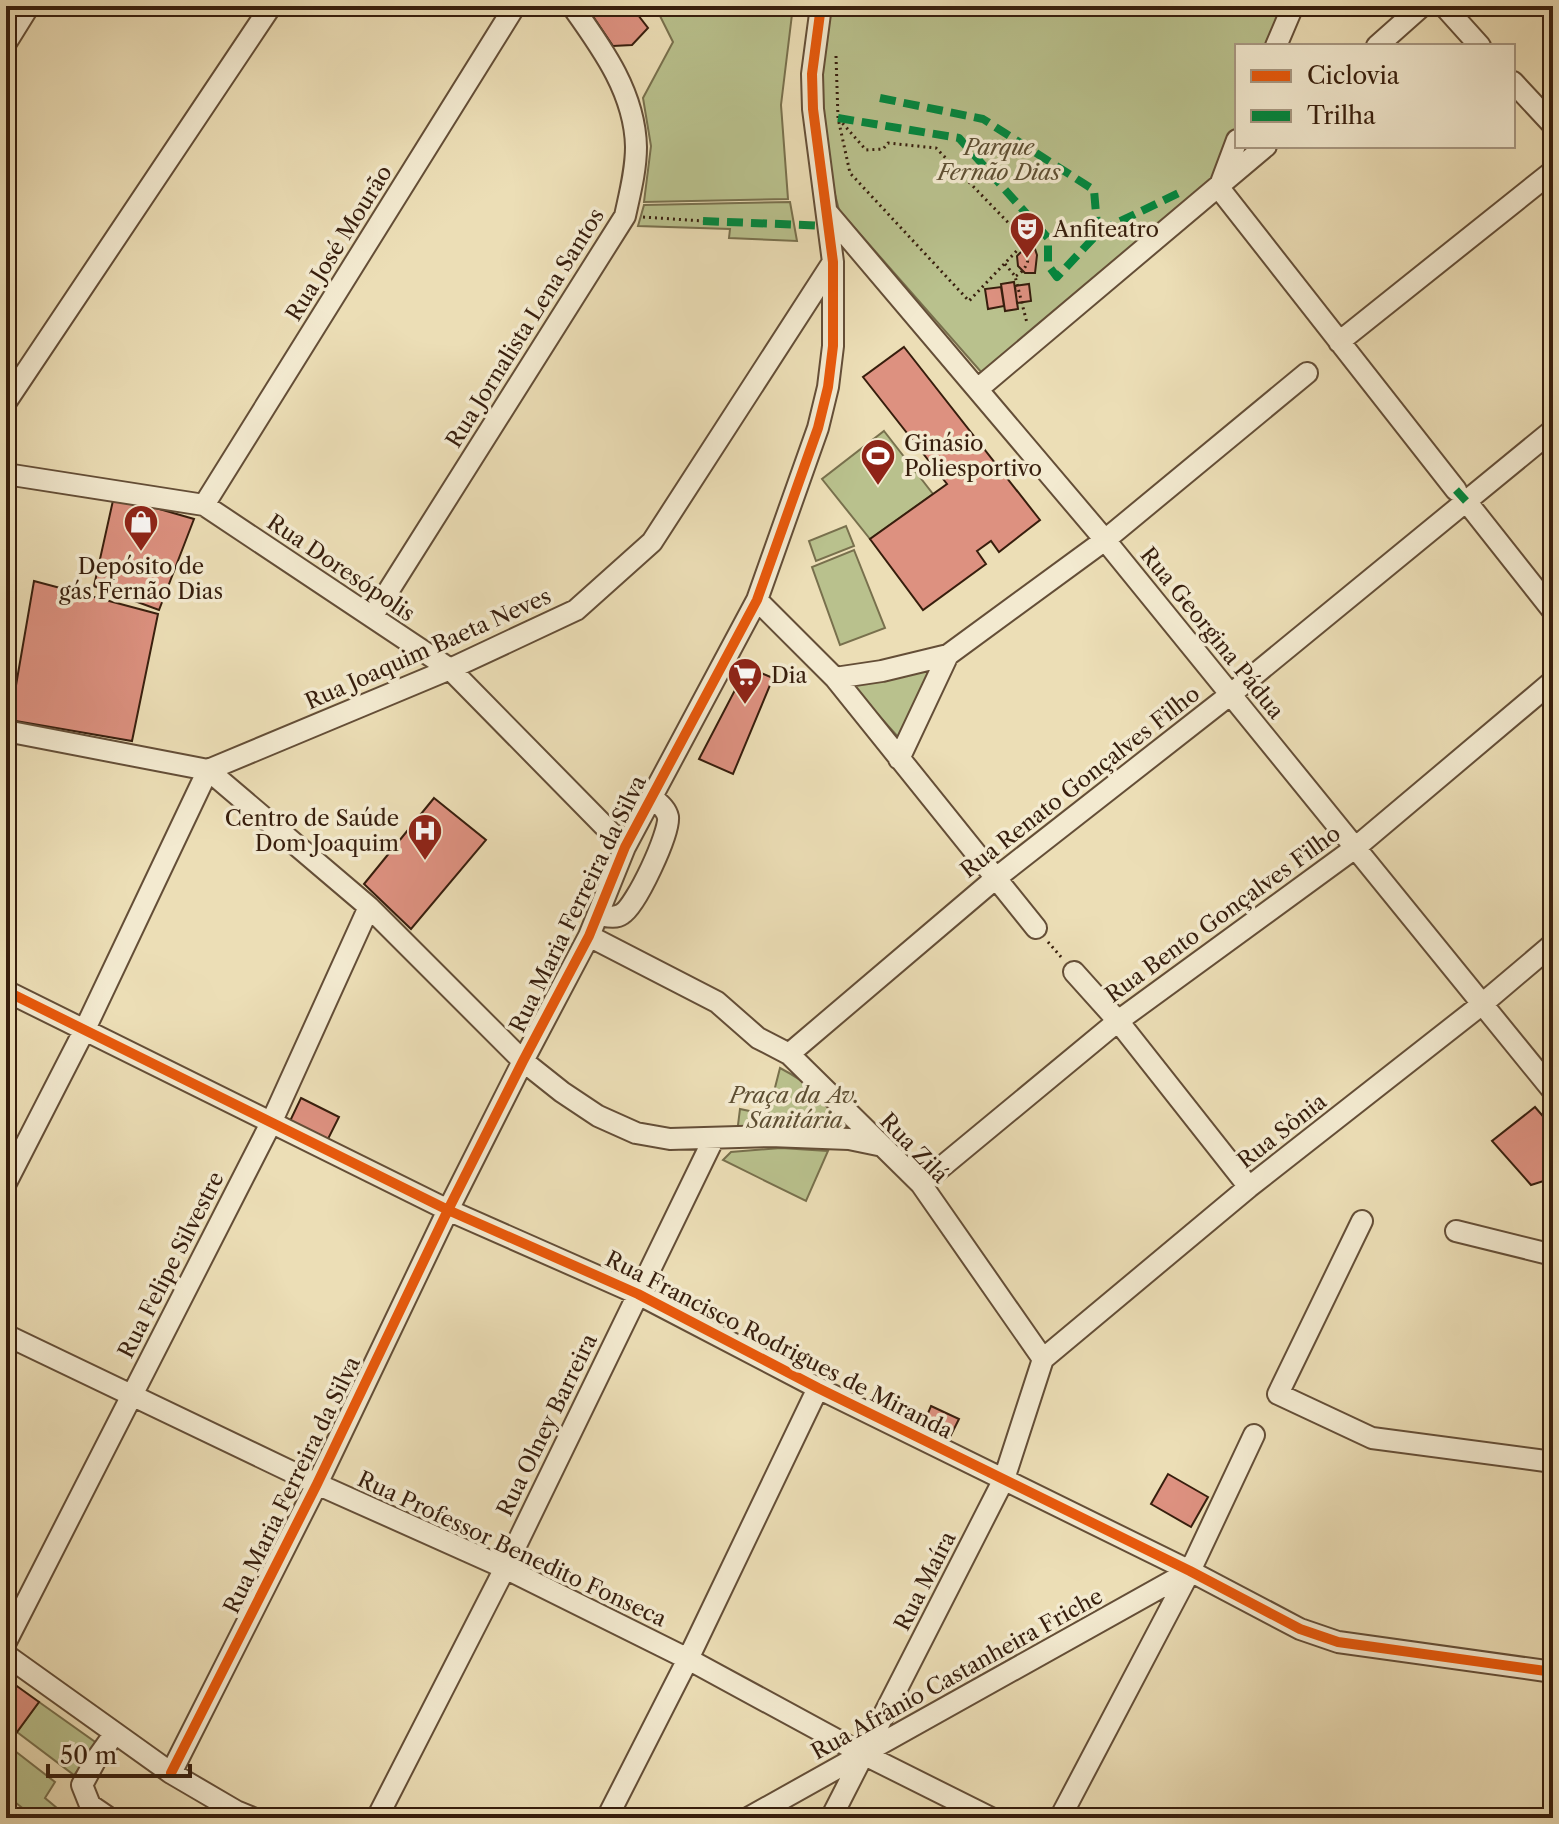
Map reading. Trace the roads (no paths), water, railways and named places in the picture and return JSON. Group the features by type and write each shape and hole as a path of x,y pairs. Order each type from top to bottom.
{"street":[{"path":"6,43 29,6"},
{"path":"6,402 271,6"},
{"name":"Rua José Mourão","path":"204,505 515,6"},
{"name":"Rua Jornalista Lena Santos","path":"372,617 625,216 633,181 636,146 628,102 609,58 572,6"},
{"name":"Rua Maria Ferreira da Silva","path":"171,1773 317,1484 448,1210 589,936 625,847 757,600 818,428 828,387 833,346 833,262 813,109 812,74 821,6"},
{"path":"1277,44 1293,6"},
{"path":"1379,44 1422,6"},
{"path":"1444,6 1478,44"},
{"path":"1515,84 1553,125"},
{"path":"1219,188 1235,145"},
{"path":"979,388 1264,148"},
{"path":"1339,342 1553,171"},
{"path":"1219,188 1553,611"},
{"name":"Rua Georgina Pádua","path":"827,212 1105,540 1553,1091"},
{"name":"Rua Joaquim Baeta Neves","path":"208,770 450,669 576,610 652,542 833,262"},
{"path":"835,678 882,671 948,655 1105,540 1307,373"},
{"name":"Rua Renato Gonçalves Filho","path":"789,1054 996,878 1231,694 1461,496 1553,430"},
{"name":"Rua Doresópolis","path":"6,474 204,505 450,669 625,847"},
{"path":"757,600 835,678 1036,928"},
{"path":"899,759 948,655"},
{"name":"Rua Bento Gonçalves Filho","path":"921,1184 1118,1021 1355,848 1553,681"},
{"path":"6,731 208,770 369,907 523,1061 582,1106 636,1133 670,1139 849,1139 878,1145"},
{"path":"6,1183 85,1029 208,770"},
{"path":"598,915 615,917 633,903 665,834 668,819 665,810 652,797"},
{"name":"Rua Felipe Silvestre","path":"6,1642 271,1123 369,907"},
{"name":"Rua Zilá","path":"589,936 717,1002 758,1038 789,1054 921,1184 1043,1359"},
{"name":"Rua Sônia","path":"1043,1359 1249,1187 1481,1005 1553,944"},
{"path":"1074,972 1118,1021 1249,1187"},
{"name":"Rua Francisco Rodrigues de Miranda","path":"6,991 448,1210 638,1294 818,1388 1190,1571 1300,1629 1338,1642 1553,1672"},
{"name":"Rua Olney Barreira","path":"377,1818 505,1568 714,1138"},
{"path":"1362,1221 1278,1394 1372,1438 1553,1462"},
{"path":"1456,1231 1553,1255"},
{"name":"Rua Professor Benedito Fonseca","path":"6,1335 317,1484 505,1568 688,1659 863,1754 991,1818"},
{"name":"Rua Maíra","path":"831,1818 1004,1479 1043,1359"},
{"path":"607,1818 688,1659 818,1388"},
{"path":"1060,1818 1190,1571 1254,1435"},
{"name":"Rua Afrânio Castanheira Friche","path":"748,1818 1190,1571"},
{"path":"6,1655 171,1773 253,1818"},
{"path":"109,1818 90,1805 82,1785 115,1733"}],"railway":[{"path":"6,1808 18,1818"}],"place":[{"name":"Anfiteatro","path":"1027,260"},
{"name":"Ginásio Poliesportivo","path":"878,487"},
{"name":"Depósito de gás Fernão Dias","path":"141,553"},
{"name":"Dia","path":"745,706"},
{"name":"Centro de Saúde Dom Joaquim","path":"425,862"}],"park label":[{"name":"Parque Fernão Dias","path":"999,160"},
{"name":"Praça da Av. Sanitária","path":"795,1108"}]}
